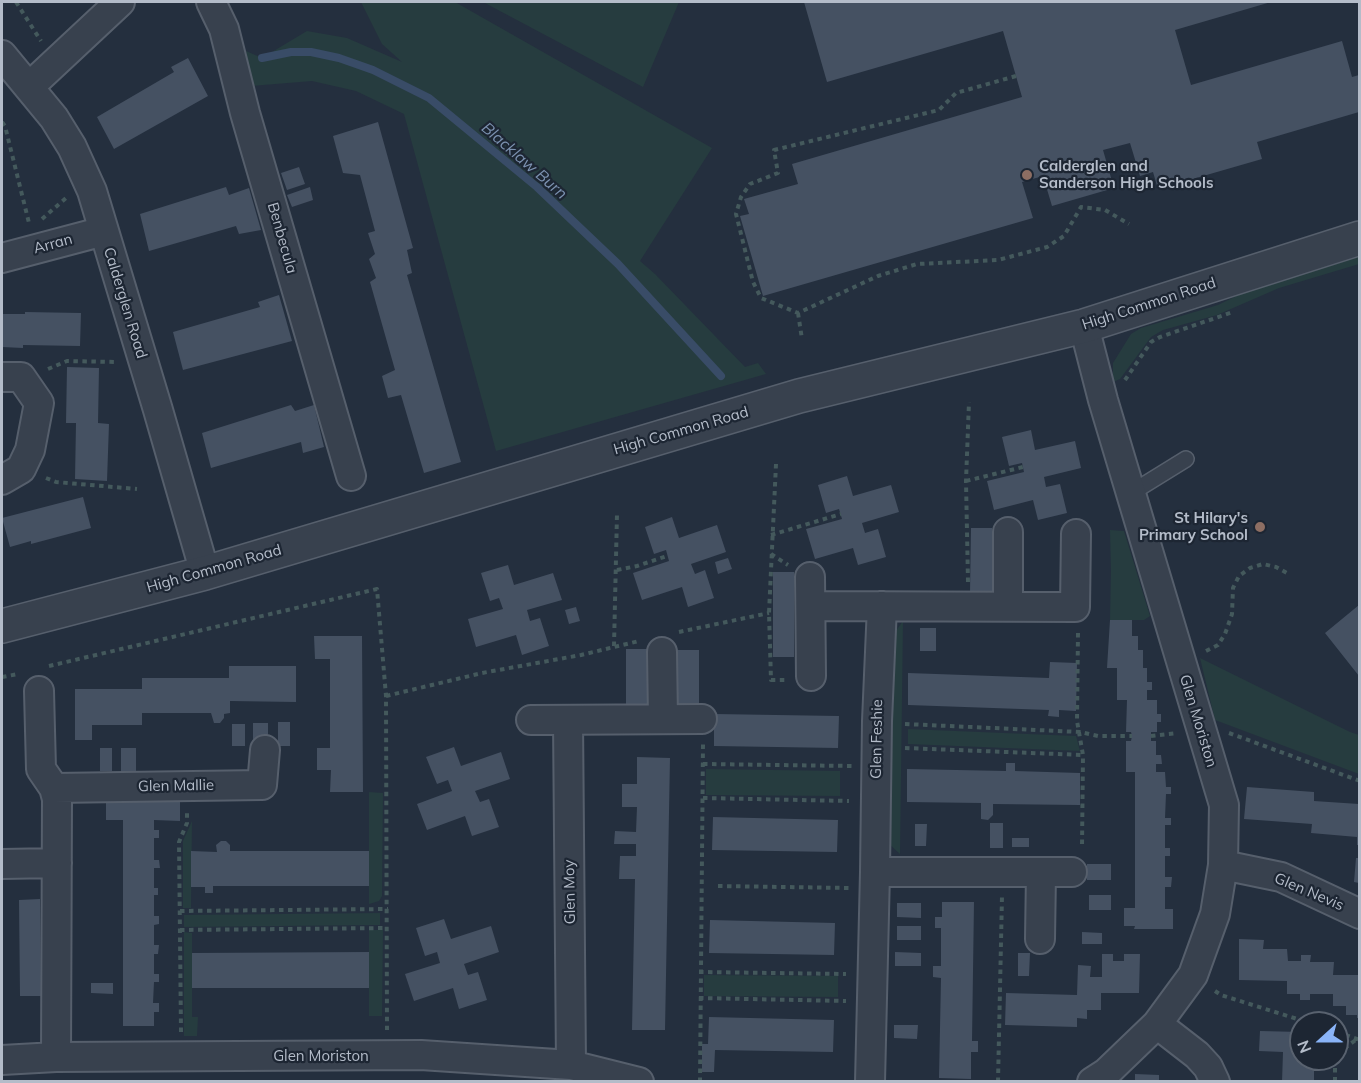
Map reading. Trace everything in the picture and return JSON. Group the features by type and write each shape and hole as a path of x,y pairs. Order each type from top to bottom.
{"street":[{"path":"29,87 120,2"},
{"name":"Benbecula","path":"211,2 224,29 245,112 351,476"},
{"name":"Calderglen Road","path":"2,55 54,118 72,147 92,191 205,573"},
{"name":"Arran","path":"2,258 104,231"},
{"name":"High Common Road","path":"2,626 205,573 799,396 1084,326 1359,238"},
{"name":"Glen Moriston","path":"1084,326 1103,400 1224,805 1223,865 1215,914 1194,975 1157,1024 1106,1073 1092,1082"},
{"path":"11,475 30,450 39,403 13,380"},
{"path":"1008,532 1008,606"},
{"path":"811,606 1076,606 1076,534"},
{"path":"810,577 811,676"},
{"name":"Glen Feshie","path":"870,1082 875,802 882,606"},
{"path":"660,642 663,719"},
{"path":"37,677 41,768 54,788 57,799 56,1058"},
{"path":"531,720 702,719"},
{"name":"Glen Moy","path":"568,720 571,1065"},
{"name":"Glen Mallie","path":"54,788 262,785 265,750"},
{"path":"2,864 57,863"},
{"name":"Glen Nevis","path":"1223,865 1281,877 1359,914"},
{"path":"875,880 1002,873 1071,872"},
{"path":"1040,939 1041,873"},
{"path":"1157,1024 1197,1055 1208,1067 1215,1082"},
{"name":"Glen Moriston","path":"2,1060 421,1055 571,1065 639,1082"}],"lane":[{"path":"1131,493 1186,459"}],"path":[{"path":"16,2 43,44"},
{"path":"1016,76 956,93 939,110 774,150 778,173 750,184 741,197 736,214 760,298 798,313 878,276 916,264 998,260 1047,247 1064,236 1082,207 1106,210 1129,224"},
{"path":"2,122 5,126 31,230"},
{"path":"39,222 73,191"},
{"path":"1103,400 1116,393 1150,342 1236,310"},
{"path":"798,313 802,339"},
{"path":"13,380 67,361 123,362"},
{"path":"968,606 966,481 969,402"},
{"path":"776,464 769,613 771,680 809,681 811,676"},
{"path":"966,481 1023,467"},
{"path":"11,475 56,482 137,489"},
{"path":"614,646 617,514"},
{"path":"771,535 841,514"},
{"path":"616,570 667,556"},
{"path":"1179,659 1218,645 1226,634 1232,614 1233,588 1239,576 1250,568 1263,564 1287,573"},
{"path":"2,678 37,677 377,589 386,696 387,1040 392,1056"},
{"path":"1071,872 1082,853 1083,754 1077,722 1076,606"},
{"path":"386,696 614,646 660,642 769,613"},
{"path":"700,1082 702,719"},
{"path":"905,724 1132,736"},
{"path":"1151,736 1200,730 1227,732 1359,781"},
{"path":"905,748 1083,754"},
{"path":"703,764 876,766"},
{"path":"181,1057 179,842 187,823 187,786"},
{"path":"703,798 875,802"},
{"path":"998,1082 1002,873"},
{"path":"718,886 875,880"},
{"path":"180,911 388,909"},
{"path":"180,930 387,928"},
{"path":"699,972 873,988"},
{"path":"1194,975 1221,995 1289,1016"},
{"path":"699,998 873,988"}],"green space":[{"path":"361,2 455,2 712,148 640,261 745,367 758,363 766,374 496,451 404,114 356,91 312,81 251,86 246,51 262,58 307,31 347,38 402,62 382,44"},
{"path":"483,2 679,2 643,87"},
{"path":"1359,252 1359,264 1279,288 1217,315 1163,330 1151,337 1120,379 1113,382 1113,363 1131,334 1141,328 1218,305 1277,276"},
{"path":"1110,530 1124,531 1150,616 1144,620 1110,620"},
{"path":"903,621 900,854 888,843 890,639"},
{"path":"1200,658 1359,735 1359,774 1215,720"},
{"path":"908,729 1076,736 1080,751 908,744"},
{"path":"706,769 840,771 840,796 706,795"},
{"path":"369,792 383,793 382,896 379,901 369,904"},
{"path":"192,821 191,908 183,908 183,841"},
{"path":"380,913 380,925 184,927 184,915"},
{"path":"369,930 383,930 382,1016 369,1016"},
{"path":"184,932 192,933 192,1017 198,1017 197,1036 184,1036"},
{"path":"704,975 838,976 838,997 704,996"}],"building":[{"path":"804,2 1271,2 1175,30 1191,85 1342,41 1352,77 1359,75 1359,112 1257,142 1262,159 1158,189 1153,172 1140,176 1130,143 1103,150 1114,188 1052,206 1043,176 1022,182 1033,218 763,296 740,216 749,214 744,199 798,184 792,164 1022,97 1003,31 827,82"},
{"path":"188,58 208,96 114,149 97,117 174,72 171,67"},
{"path":"378,122 413,248 407,250 412,273 407,275 461,462 424,473 401,395 388,398 382,376 395,370 370,282 376,278 369,259 375,254 368,233 375,231 360,175 343,173 333,136"},
{"path":"299,167 305,184 287,190 281,173"},
{"path":"226,187 229,195 249,188 261,230 239,234 236,226 149,251 140,214"},
{"path":"310,187 313,200 292,207 287,195"},
{"path":"279,295 292,341 183,370 173,332 260,307 258,302"},
{"path":"25,312 81,313 80,346 2,347 2,314 25,314"},
{"path":"67,367 99,368 98,423 109,424 107,481 75,479 76,423 66,423"},
{"path":"291,405 295,411 314,405 324,447 303,453 301,442 211,468 202,433"},
{"path":"1031,430 1035,450 1075,441 1081,468 1044,477 1046,487 1060,484 1067,513 1038,520 1033,500 994,510 987,481 1024,472 1022,463 1009,466 1002,437"},
{"path":"847,476 853,496 891,485 899,512 862,523 865,533 878,529 886,557 858,565 853,548 815,559 806,529 842,519 839,509 826,513 818,485"},
{"path":"83,497 91,528 31,544 31,541 10,547 2,518"},
{"path":"672,517 679,538 717,525 726,552 691,564 695,574 705,570 714,598 688,607 682,587 642,600 633,573 669,561 666,550 654,554 645,527"},
{"path":"971,528 992,528 992,594 970,593"},
{"path":"728,558 732,569 718,574 715,562"},
{"path":"508,565 514,585 553,573 562,600 527,610 530,621 540,618 549,646 522,655 516,635 476,647 468,619 503,609 499,598 490,601 481,573"},
{"path":"773,572 794,572 794,657 773,657"},
{"path":"1359,605 1359,676 1325,633"},
{"path":"576,607 580,621 569,624 565,610"},
{"path":"1110,620 1132,620 1132,636 1138,636 1138,650 1143,650 1143,668 1147,668 1147,682 1152,682 1152,690 1147,690 1147,700 1157,700 1157,714 1161,714 1161,722 1157,722 1157,732 1151,732 1151,741 1156,741 1156,755 1161,755 1162,764 1156,764 1156,772 1165,772 1166,787 1171,787 1171,794 1166,794 1165,818 1171,818 1171,825 1165,825 1165,848 1170,848 1170,856 1165,856 1165,877 1172,877 1171,887 1165,887 1165,909 1173,909 1173,929 1134,929 1135,926 1124,926 1124,908 1135,908 1135,772 1126,772 1126,741 1131,741 1132,736 1131,732 1126,732 1127,700 1117,700 1117,668 1107,668"},
{"path":"920,628 936,628 936,651 920,651"},
{"path":"314,636 362,636 363,792 330,792 331,770 317,770 317,748 330,748 330,659 315,659"},
{"path":"626,649 647,649 648,704 626,704"},
{"path":"677,650 699,650 699,705 678,705"},
{"path":"1050,662 1077,663 1076,711 1059,710 1059,717 1048,716 1049,710 908,705 908,673 1049,678"},
{"path":"229,666 296,666 296,702 230,701 230,713 224,714 220,723 214,723 211,713 142,713 142,725 92,725 92,740 75,740 75,689 142,689 142,678 229,678"},
{"path":"714,714 839,716 838,748 714,746"},
{"path":"278,722 290,722 290,746 278,746"},
{"path":"253,723 268,723 268,745 253,745"},
{"path":"232,724 245,724 245,746 232,746"},
{"path":"454,747 461,766 501,752 510,779 475,791 480,802 489,799 499,827 472,836 465,816 427,830 417,804 452,791 448,780 437,784 426,757"},
{"path":"100,748 112,748 112,771 100,771"},
{"path":"121,748 136,748 136,771 121,771"},
{"path":"637,757 670,758 665,1030 632,1030 635,879 619,879 620,856 636,856 636,844 614,844 615,831 636,832 637,807 622,807 622,784 637,784"},
{"path":"1006,763 1015,763 1015,771 1080,773 1080,805 993,804 993,815 988,820 981,819 981,803 907,802 907,769 1006,771"},
{"path":"1247,787 1314,792 1314,801 1359,804 1359,845 1357,845 1357,837 1311,833 1312,824 1244,819"},
{"path":"106,800 180,800 180,821 154,820 154,830 159,830 159,838 154,838 154,860 159,860 160,868 154,868 154,888 158,888 158,895 154,895 154,916 159,916 159,924 154,925 154,945 159,945 158,954 154,954 154,974 159,974 159,982 154,982 153,1003 159,1003 159,1012 154,1012 154,1026 123,1026 123,820 106,820"},
{"path":"713,817 838,820 837,852 712,850"},
{"path":"990,823 1003,823 1003,848 990,848"},
{"path":"915,824 927,824 926,846 915,846"},
{"path":"1012,838 1029,838 1029,847 1012,847"},
{"path":"221,841 226,841 230,845 230,851 369,851 369,886 213,886 213,893 205,893 205,887 191,887 191,851 217,852 216,845"},
{"path":"1356,858 1359,858 1359,883 1354,882"},
{"path":"1087,864 1111,864 1111,880 1087,880"},
{"path":"1089,895 1111,895 1111,910 1089,910"},
{"path":"40,899 41,996 20,996 19,900"},
{"path":"942,902 974,902 972,1041 978,1041 978,1052 971,1052 971,1079 939,1078 941,978 933,977 933,966 941,966 941,928 935,928 935,917 942,917"},
{"path":"897,903 921,903 921,918 897,917"},
{"path":"444,919 451,939 491,926 499,952 464,964 468,975 478,972 487,1000 459,1009 453,988 414,1001 405,974 440,963 437,952 425,956 416,928"},
{"path":"710,920 835,923 834,955 709,953"},
{"path":"897,926 921,926 921,940 897,940"},
{"path":"1082,932 1102,933 1102,944 1082,944"},
{"path":"1239,939 1264,940 1263,949 1287,949 1288,961 1301,961 1301,955 1311,955 1310,962 1334,962 1333,975 1358,975 1359,1018 1357,1015 1349,1015 1346,1006 1333,1006 1333,994 1310,994 1310,1000 1300,1000 1300,994 1287,994 1287,981 1239,980"},
{"path":"369,952 369,988 192,988 192,953"},
{"path":"895,952 921,953 921,966 895,966"},
{"path":"1018,953 1030,953 1029,976 1018,976"},
{"path":"1102,954 1113,954 1113,961 1124,961 1124,954 1140,954 1139,993 1101,993 1101,1010 1087,1010 1087,1019 1077,1018 1077,1027 1005,1025 1006,993 1077,995 1078,965 1091,966 1090,977 1102,977"},
{"path":"91,983 113,983 113,994 91,993"},
{"path":"709,1017 834,1020 833,1052 715,1050 714,1072 702,1072 702,1044 708,1044"},
{"path":"894,1025 918,1025 917,1039 894,1038"},
{"path":"1260,1031 1289,1032 1289,1071 1314,1071 1314,1082 1282,1082 1283,1052 1259,1051"},
{"path":"1135,1074 1159,1075 1159,1082 1135,1082"}],"waterway":[{"name":"Blacklaw Burn","path":"262,58 291,52 311,52 339,58 373,70 429,98 537,187 618,264 721,376"}],"place":[{"name":"Calderglen and Sanderson High Schools","path":"1027,175"},
{"name":"St Hilary's Primary School","path":"1260,527"}]}
